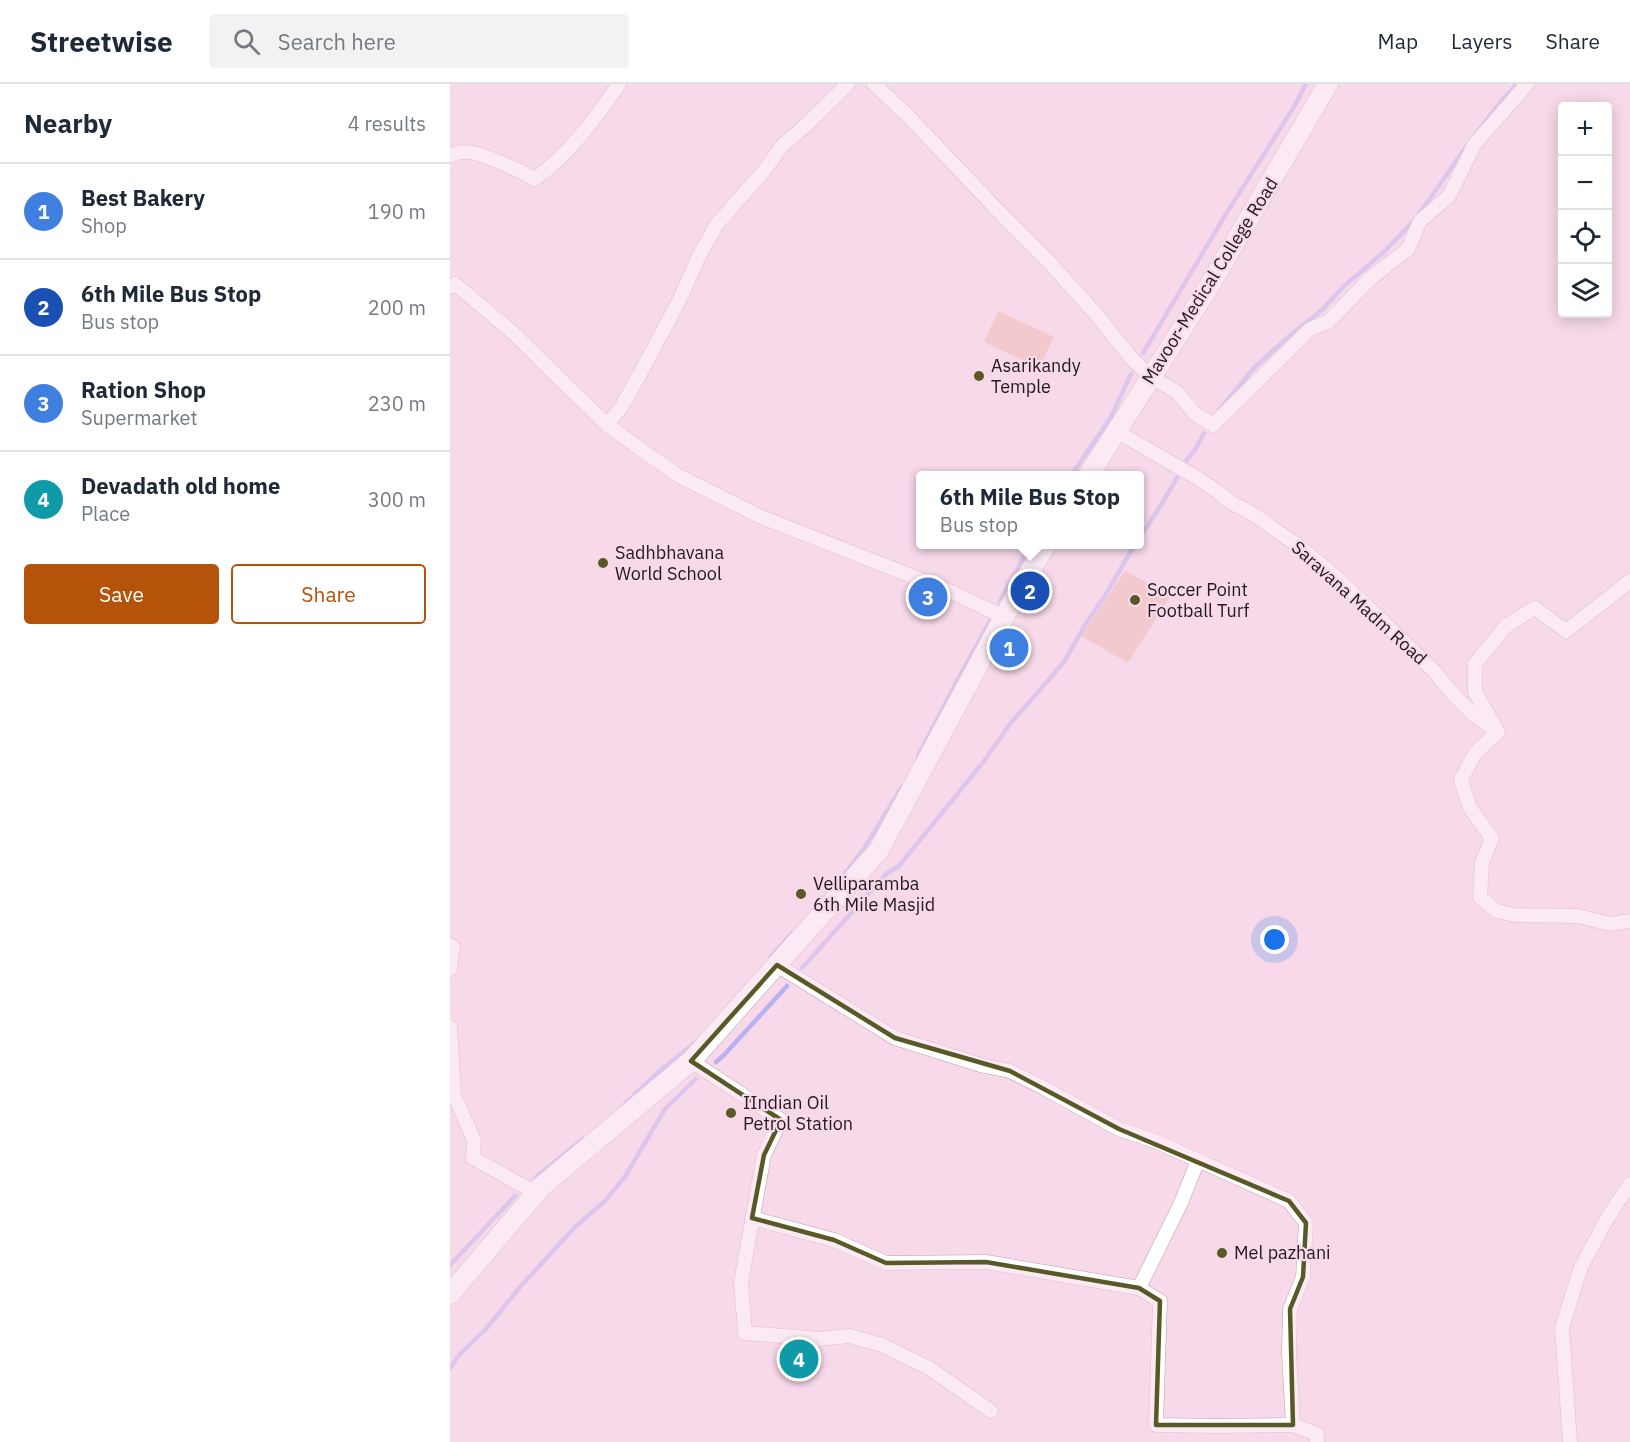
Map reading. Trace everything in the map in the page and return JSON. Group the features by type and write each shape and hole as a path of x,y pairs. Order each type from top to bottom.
{"main road":[{"name":"Mavoor-Medical College Road","path":"1091,471 1208,288 1328,84"},
{"path":"450,1294 542,1185 691,1061 879,850 1004,617 1044,549"}],"street":[{"path":"450,156 465,151 483,155 535,179 573,144 619,84"},
{"path":"607,425 642,370 717,224 764,171 782,146 848,84"},
{"path":"874,84 1050,263 1132,359 1151,377 1177,392 1194,412 1213,425 1310,329 1328,322 1371,278 1408,249 1420,221 1449,196 1474,145 1527,84"},
{"path":"450,287 455,284 510,330 607,425 678,475 759,516 947,590 1004,617"},
{"name":"Saravana Madm Road","path":"1116,431 1217,490 1232,503 1253,514 1297,545 1434,671 1472,713 1498,732"},
{"path":"1630,581 1566,631 1535,608 1506,626 1475,664 1475,693 1498,732 1475,753 1461,780 1470,808 1492,838 1482,863 1480,897 1497,910 1515,915 1578,916 1610,924 1630,921"},
{"path":"450,945 453,947 450,969"},
{"path":"777,965 895,1038 984,1066 1010,1071 1119,1129 1155,1141 1289,1201 1306,1223 1303,1277 1290,1309 1289,1353 1293,1425"},
{"path":"450,1027 454,1095 474,1140 474,1158 536,1193"},
{"path":"691,1061 781,1120 764,1155 741,1282 745,1333 819,1339 849,1335 882,1345 929,1368 991,1412"},
{"path":"1139,1288 1181,1203 1198,1160"},
{"path":"1570,1442 1562,1328 1581,1267 1608,1217 1630,1184"},
{"path":"752,1218 834,1240 886,1263 986,1262 1139,1288 1160,1301 1156,1425 1293,1425 1317,1434 1317,1442"}],"highlighted area":[{"path":"777,965 895,1038 1010,1071 1119,1129 1289,1201 1306,1223 1303,1277 1290,1309 1293,1425 1156,1425 1160,1301 1139,1288 986,1262 886,1263 834,1240 752,1218 764,1155 781,1120 691,1061"}],"shaded area":[{"path":"998,311 1054,337 1039,368 984,342"},
{"path":"1125,571 1171,595 1128,663 1081,636"}],"waterway":[{"path":"1143,353 1306,84"},
{"path":"1475,135 1517,84"},
{"path":"1219,410 1254,368 1322,310 1343,287 1385,251 1417,217 1468,144"},
{"path":"1074,471 1111,417 1131,374"},
{"path":"1186,461 1204,433"},
{"path":"1144,531 1177,478"},
{"path":"1000,601 1028,549"},
{"path":"802,968 887,873 899,866 984,761 1010,724 1064,662 1132,549"},
{"path":"918,756 990,621"},
{"path":"840,880 863,850 902,787"},
{"path":"770,958 792,933"},
{"path":"716,1062 787,986"},
{"path":"624,1105 657,1073 697,1041"},
{"path":"450,1368 460,1354 486,1329 520,1287 575,1227 605,1201 624,1178 665,1109 696,1079"},
{"path":"535,1178 583,1139"},
{"path":"450,1265 515,1196"}],"place":[{"name":"Asarikandy Temple","path":"979,376"},
{"name":"Sadhbhavana World School","path":"603,563"},
{"name":"6th Mile Bus Stop","path":"1030,591"},
{"name":"Ration Shop","path":"928,597"},
{"name":"Soccer Point Football Turf","path":"1135,600"},
{"name":"Best Bakery","path":"1009,648"},
{"name":"Velliparamba 6th Mile Masjid","path":"801,894"},
{"name":"IIndian Oil Petrol Station","path":"731,1113"},
{"name":"Mel pazhani","path":"1222,1253"},
{"name":"Devadath old home","path":"799,1359"}]}
